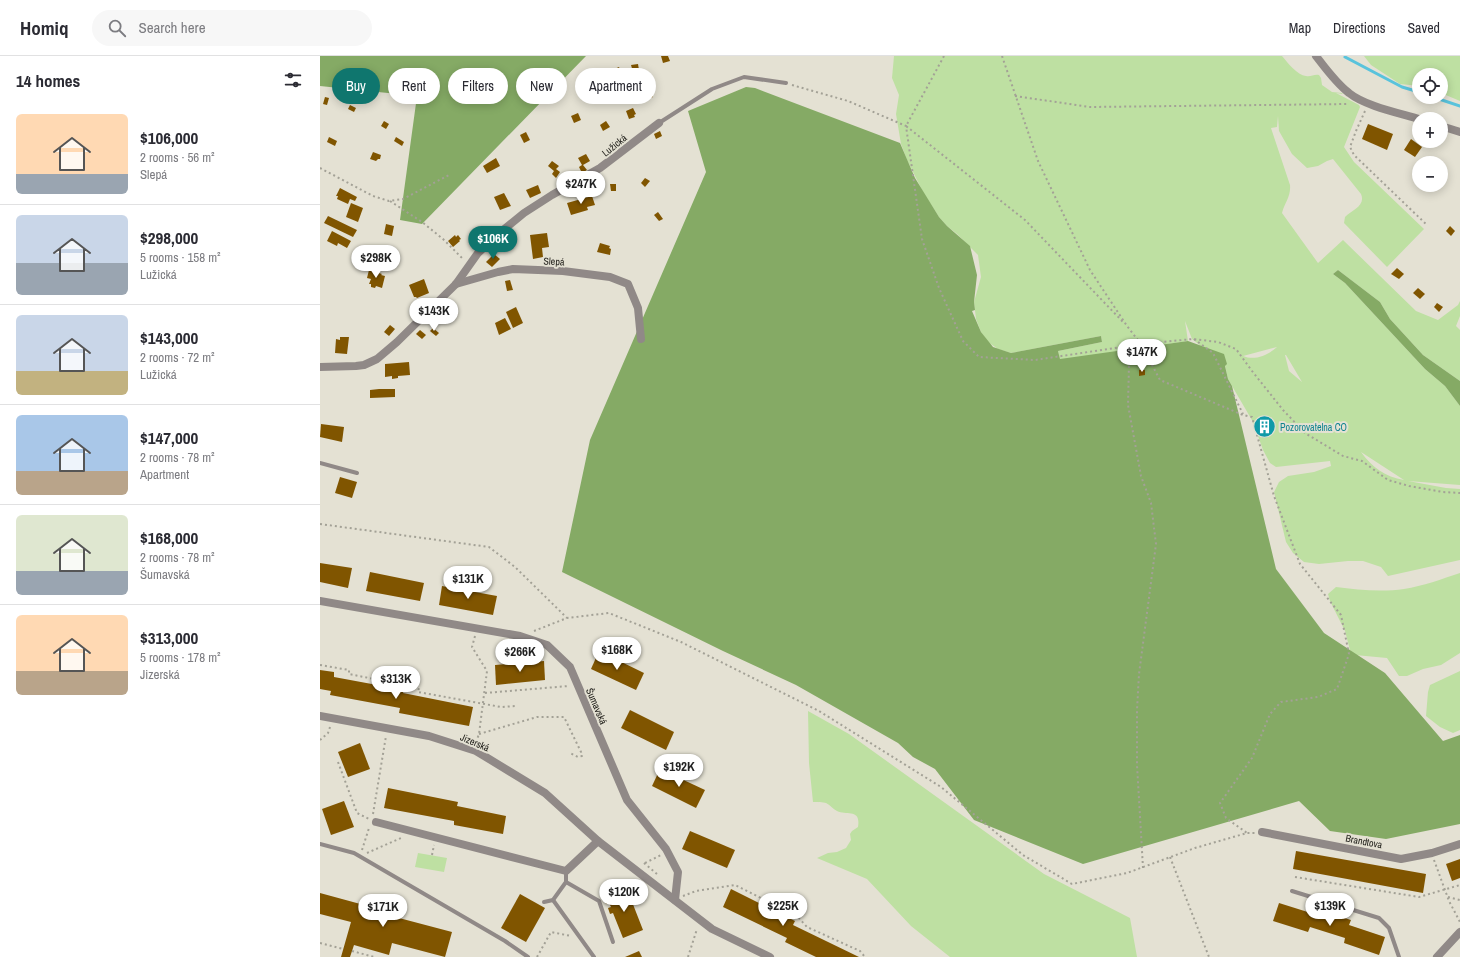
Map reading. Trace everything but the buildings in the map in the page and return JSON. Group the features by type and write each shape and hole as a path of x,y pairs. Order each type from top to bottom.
{"street":[{"path":"1316,56 1333,77 1350,94 1368,103 1412,117"},
{"name":"Lužická","path":"320,367 364,365 377,359 402,337 456,284 478,253 524,213 552,195 600,168 659,123"},
{"path":"1448,128 1460,132"},
{"name":"Slepá","path":"456,284 513,269 562,271 610,277 628,284 638,308 641,339"},
{"name":"Šumavská","path":"320,601 520,636 547,645 570,667 627,800 667,852 678,872 675,900"},
{"name":"Jizerská","path":"320,716 429,736 472,750 545,792 598,841 712,929 770,957"},
{"path":"374,821 566,871 598,841"},
{"name":"Brandtova","path":"1262,832 1401,859 1432,854 1460,844"},
{"path":"1437,957 1460,932"}],"lane":[{"name":"Lužická","path":"659,123 712,89 744,77 786,83"},
{"path":"320,463 357,473"},
{"path":"320,844 360,856 505,941 528,957"},
{"path":"544,902 553,900 566,882 566,871"},
{"path":"566,882 599,901 613,942"},
{"path":"1292,891 1379,918 1389,928 1399,957"},
{"path":"553,900 594,957"}],"path":[{"path":"944,56 906,126 922,239 940,288 963,341 979,357 1035,360 1141,344 1193,338 1218,342 1236,349 1283,410 1304,432 1343,456 1362,461 1388,480 1443,492 1460,493"},
{"path":"520,636 567,618 609,613 681,642 818,711 941,786 1023,855 1072,884 1127,873 1195,848 1247,833 1226,818 1220,803 1252,758 1270,714 1281,702 1318,698 1337,689 1349,654 1341,615 1300,564 1274,496 1252,417 1243,415 1160,380 1141,344 1127,326 1090,270 1038,162 1002,56"},
{"path":"786,83 848,101 906,126 1025,220 1127,326"},
{"path":"1015,96 1090,107 1353,104"},
{"path":"1368,103 1350,147 1354,155 1427,225"},
{"path":"320,168 373,196 389,201 427,226 443,239 469,265"},
{"path":"389,201 403,198 449,175"},
{"path":"1193,338 1213,353 1243,415"},
{"path":"1141,344 1129,364 1128,405 1141,476 1151,503 1156,544 1139,674 1137,710 1137,765 1143,868"},
{"path":"320,524 489,547 515,567 567,618"},
{"path":"472,750 479,734 487,671 472,647 476,629"},
{"path":"320,665 349,670 349,674 419,688 418,692 501,707 515,706"},
{"path":"485,693 577,685"},
{"path":"479,734 536,717 564,717 582,756 578,757 570,753"},
{"path":"320,740 328,733 331,722"},
{"path":"360,856 374,821 388,728"},
{"path":"338,762 357,813 374,821"},
{"path":"360,856 414,832"},
{"path":"634,868 667,852"},
{"path":"1432,854 1447,897 1460,922"},
{"path":"1170,857 1209,957"},
{"path":"1295,877 1419,897 1460,885"},
{"path":"675,900 696,891 735,885 797,916 807,926 860,951 865,957"},
{"path":"1447,897 1460,900"},
{"path":"688,957 700,920"},
{"path":"537,957 551,932 580,938"},
{"path":"320,943 343,949"},
{"path":"352,951 374,957"}],"green space":[{"path":"320,56 586,56 567,75 567,68 516,68 516,104 539,104 422,224 400,220 416,104 440,104 440,68 388,68 388,93 380,92 380,68 332,68 332,87 320,86"},
{"path":"894,56 1282,56 1299,73 1308,76 1319,75 1322,85 1332,92 1342,93 1343,94 1336,93 1359,105 1360,107 1344,147 1354,162 1424,229 1387,267 1344,223 1345,217 1362,202 1361,194 1333,159 1318,166 1307,168 1292,154 1279,131 1278,116 1277,127 1271,128 1290,185 1289,196 1282,213 1318,263 1343,240 1416,311 1438,320 1458,305 1460,301 1460,316 1456,326 1460,330 1460,381 1423,355 1390,319 1380,302 1338,270 1333,274 1345,283 1425,369 1445,386 1460,406 1460,485 1408,481 1460,489 1460,560 1388,576 1381,567 1363,561 1319,564 1304,562 1293,553 1286,542 1274,492 1279,482 1288,476 1314,472 1331,466 1330,461 1276,467 1270,463 1263,450 1253,422 1228,379 1225,365 1192,339 1185,321 1188,341 1060,360 1058,351 1102,342 1101,336 1011,353 998,349 988,342 981,332 976,319 974,302 981,277 978,255 939,217 923,192 907,160 901,144 896,114 899,95 892,78","holes":["1277,347 1261,356 1252,358 1243,356","1285,355 1302,382 1289,371","1361,452 1404,480 1385,474 1374,467"]},
{"path":"1364,56 1460,56 1460,101 1448,96 1448,68 1412,68 1412,85 1400,84 1371,65"},
{"path":"746,87 755,88 900,143 915,178 939,217 970,246 977,275 974,302 975,310 972,311 981,332 993,347 1011,353 1101,336 1102,342 1058,351 1060,359 1188,341 1224,354 1227,364 1225,366 1228,379 1232,386 1276,569 1324,633 1385,673 1443,741 1460,735 1460,824 1386,839 1330,831 1299,801 1083,864 974,820 935,769 913,757 898,743 796,685 562,572 590,440 706,172 688,111"},
{"path":"1338,270 1380,302 1390,319 1423,355 1460,381 1460,406 1445,386 1425,369 1345,283 1333,274"},
{"path":"1460,573 1460,653 1441,665 1423,669 1407,676 1399,676 1387,658 1355,655 1350,650 1345,631 1328,594 1336,587 1370,590 1404,589"},
{"path":"1460,671 1460,730 1453,733 1440,727 1426,716 1428,692 1430,685"},
{"path":"808,711 849,734 1044,874 1130,918 1137,957 950,957 911,926 867,879 817,858 846,848 851,840 850,834 858,827 858,821 855,815 837,811 826,803 813,802 809,763"},
{"path":"418,853 447,858 444,872 415,867"}],"waterway":[{"path":"1345,57 1402,87 1412,90"},
{"path":"1448,102 1460,106"}],"place":[{"name":"Pozorovatelna CO","path":"1264,427"}]}
